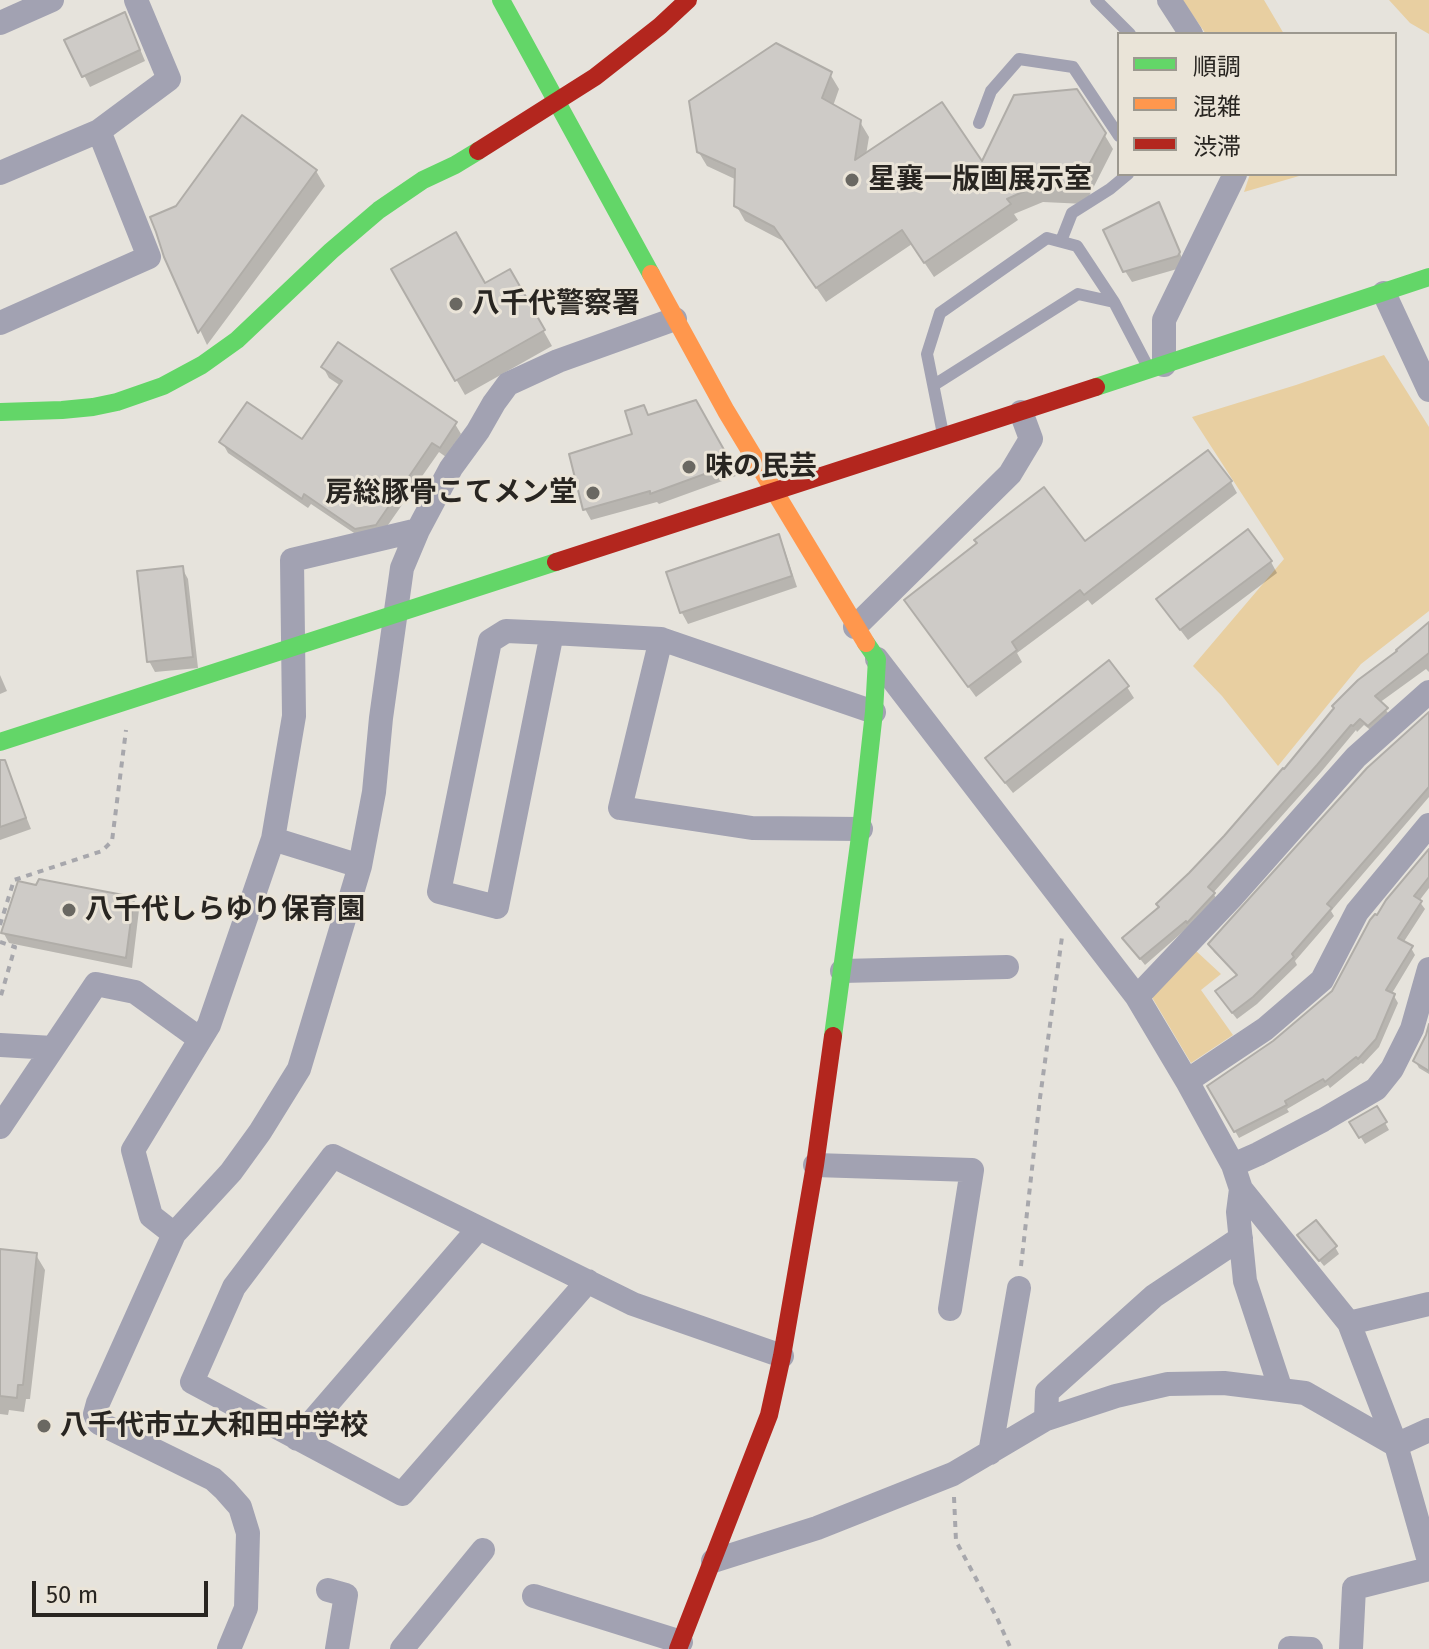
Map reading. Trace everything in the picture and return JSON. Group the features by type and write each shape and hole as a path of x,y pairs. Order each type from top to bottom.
{"street":[{"path":"6,14 52,0"},
{"path":"0,173 99,131 169,79 136,0"},
{"path":"501,0 726,411 855,627 1137,997 1233,1165 1241,1189 1349,1323 1396,1445 1429,1561"},
{"path":"0,412 62,410 117,402 163,386 202,365 237,340 379,210 423,180 455,165 595,77 688,0"},
{"path":"1169,0 1190,32"},
{"path":"0,323 149,257 99,131"},
{"path":"1157,368 1164,320 1234,176"},
{"path":"0,742 1429,277"},
{"path":"1384,293 1429,390"},
{"path":"229,1649 246,1608 248,1533 240,1507 213,1479 99,1423 95,1414 174,1234 231,1172 299,1069 360,866 374,792 402,568 418,530 451,468 508,384 558,361 675,319"},
{"path":"855,627 1010,474 1031,439 1021,412"},
{"path":"174,1234 151,1216 133,1150 209,1025 273,839 294,716 292,560 418,530"},
{"path":"552,633 497,907 439,892 490,641 506,631 552,633 661,639 874,712"},
{"path":"661,639 620,808 752,828 861,829"},
{"path":"534,1596 680,1646 769,1415 815,1165 861,829 877,659"},
{"path":"1137,997 1231,898 1356,757 1429,692"},
{"path":"1187,1081 1265,1029 1322,980 1357,912 1429,825"},
{"path":"273,839 360,866"},
{"path":"842,971 1007,967"},
{"path":"1233,1165 1323,1120 1376,1089 1392,1069 1412,1029 1429,969"},
{"path":"0,1127 96,984 135,992 200,1039"},
{"path":"0,1045 53,1048"},
{"path":"588,1281 402,1494 192,1382 234,1287 333,1156 588,1281 633,1304 782,1356"},
{"path":"815,1165 972,1170 950,1309"},
{"path":"1241,1189 1238,1212 1245,1281 1281,1390"},
{"path":"297,1439 479,1228"},
{"path":"1046,1419 1047,1392 1154,1296 1241,1238"},
{"path":"990,1453 1019,1288"},
{"path":"1349,1323 1429,1304"},
{"path":"713,1561 817,1528 953,1474 1046,1419 1116,1396 1168,1384 1224,1383 1305,1393 1396,1445"},
{"path":"1396,1445 1429,1430"},
{"path":"402,1649 483,1550"},
{"path":"1351,1649 1354,1588 1429,1569"},
{"path":"337,1649 346,1594"}],"lane":[{"path":"1096,0 1128,32"},
{"path":"979,123 991,91 1019,59 1073,67 1117,133"},
{"path":"1061,241 1072,213 1128,176"},
{"path":"944,437 927,354 940,313 1047,238 1077,246 1157,368"},
{"path":"934,385 1078,294 1114,302"}],"path":[{"path":"0,925 14,880 102,851 112,841 129,700"},
{"path":"1019,1288 1066,905"},
{"path":"0,942 15,947 0,999"},
{"path":"953,1474 956,1541 1011,1649"}],"shaded area":[{"path":"1182,0 1264,0 1283,32 1205,32"},
{"path":"1389,0 1429,0 1429,34 1410,23"},
{"path":"1249,176 1299,176 1244,192"},
{"path":"1384,355 1429,427 1429,611 1361,664 1278,766 1222,696 1193,666 1284,559 1192,417"},
{"path":"1195,950 1221,974 1201,990 1233,1035 1191,1063 1150,994"}],"building":[{"path":"125,12 140,50 82,77 64,40"},
{"path":"776,43 832,72 822,98 861,120 855,160 942,102 982,161 1014,95 1077,89 1106,133 1076,189 1034,187 1007,199 1011,204 924,263 902,230 816,288 774,227 734,206 735,169 697,152 689,101"},
{"path":"242,115 317,170 198,333 150,217 176,206"},
{"path":"1159,202 1180,252 1178,256 1123,272 1103,230"},
{"path":"456,232 485,283 510,269 545,330 455,381 391,269"},
{"path":"338,342 457,422 440,448 432,443 376,525 355,529 304,494 302,499 219,442 247,402 302,439 342,381 321,367"},
{"path":"696,400 732,464 650,494 650,491 583,510 569,454 632,434 625,411 644,405 648,415"},
{"path":"1208,450 1232,481 1084,595 1080,590 1012,642 1017,650 968,687 904,600 977,543 974,540 1044,487 1085,541"},
{"path":"1248,529 1272,561 1180,630 1156,599"},
{"path":"779,534 792,576 680,613 666,572"},
{"path":"183,566 193,657 147,662 137,571"},
{"path":"1429,622 1429,653 1375,696 1388,708 1368,726 1360,719 1351,725 1208,887 1215,893 1187,923 1140,959 1122,938 1159,907 1156,904 1224,836 1284,769 1334,708 1332,706 1358,680"},
{"path":"1109,660 1129,686 1005,783 985,758"},
{"path":"1429,712 1429,787 1327,904 1332,908 1292,954 1294,957 1232,1013 1215,991 1237,975 1208,944 1367,768"},
{"path":"0,760 5,760 26,818 0,827"},
{"path":"1429,849 1429,877 1414,896 1422,901 1398,938 1413,946 1386,990 1395,994 1376,1039 1358,1059 1356,1057 1325,1082 1323,1079 1285,1101 1287,1105 1234,1132 1207,1086 1273,1041 1332,991 1370,920"},
{"path":"39,879 134,897 126,958 1,933 18,881 36,885"},
{"path":"1429,1024 1429,1071 1413,1061"},
{"path":"1377,1106 1387,1122 1359,1138 1349,1122"},
{"path":"1316,1220 1337,1246 1319,1261 1297,1235"},
{"path":"0,1249 37,1253 23,1385 18,1385 17,1398 0,1396"}],"traffic: fast":[{"path":"501,0 651,274"},
{"path":"0,412 62,410 117,402 163,386 202,365 237,340 379,210 423,180 478,151"},
{"path":"1096,387 1429,277"},
{"path":"0,742 556,562"},
{"path":"833,1036 874,712 877,659 866,643"}],"traffic: slow":[{"path":"651,274 726,411 866,643"}],"traffic: jam":[{"path":"478,151 595,77 688,0"},
{"path":"556,562 1096,387"},
{"path":"678,1649 769,1415 815,1165 833,1036"}],"place":[{"name":"星襄一版画展示室","path":"852,180"},
{"name":"八千代警察署","path":"456,304"},
{"name":"味の民芸","path":"689,467"},
{"name":"房総豚骨こてメン堂","path":"593,493"},
{"name":"八千代しらゆり保育園","path":"69,910"},
{"name":"八千代市立大和田中学校","path":"44,1426"}]}
